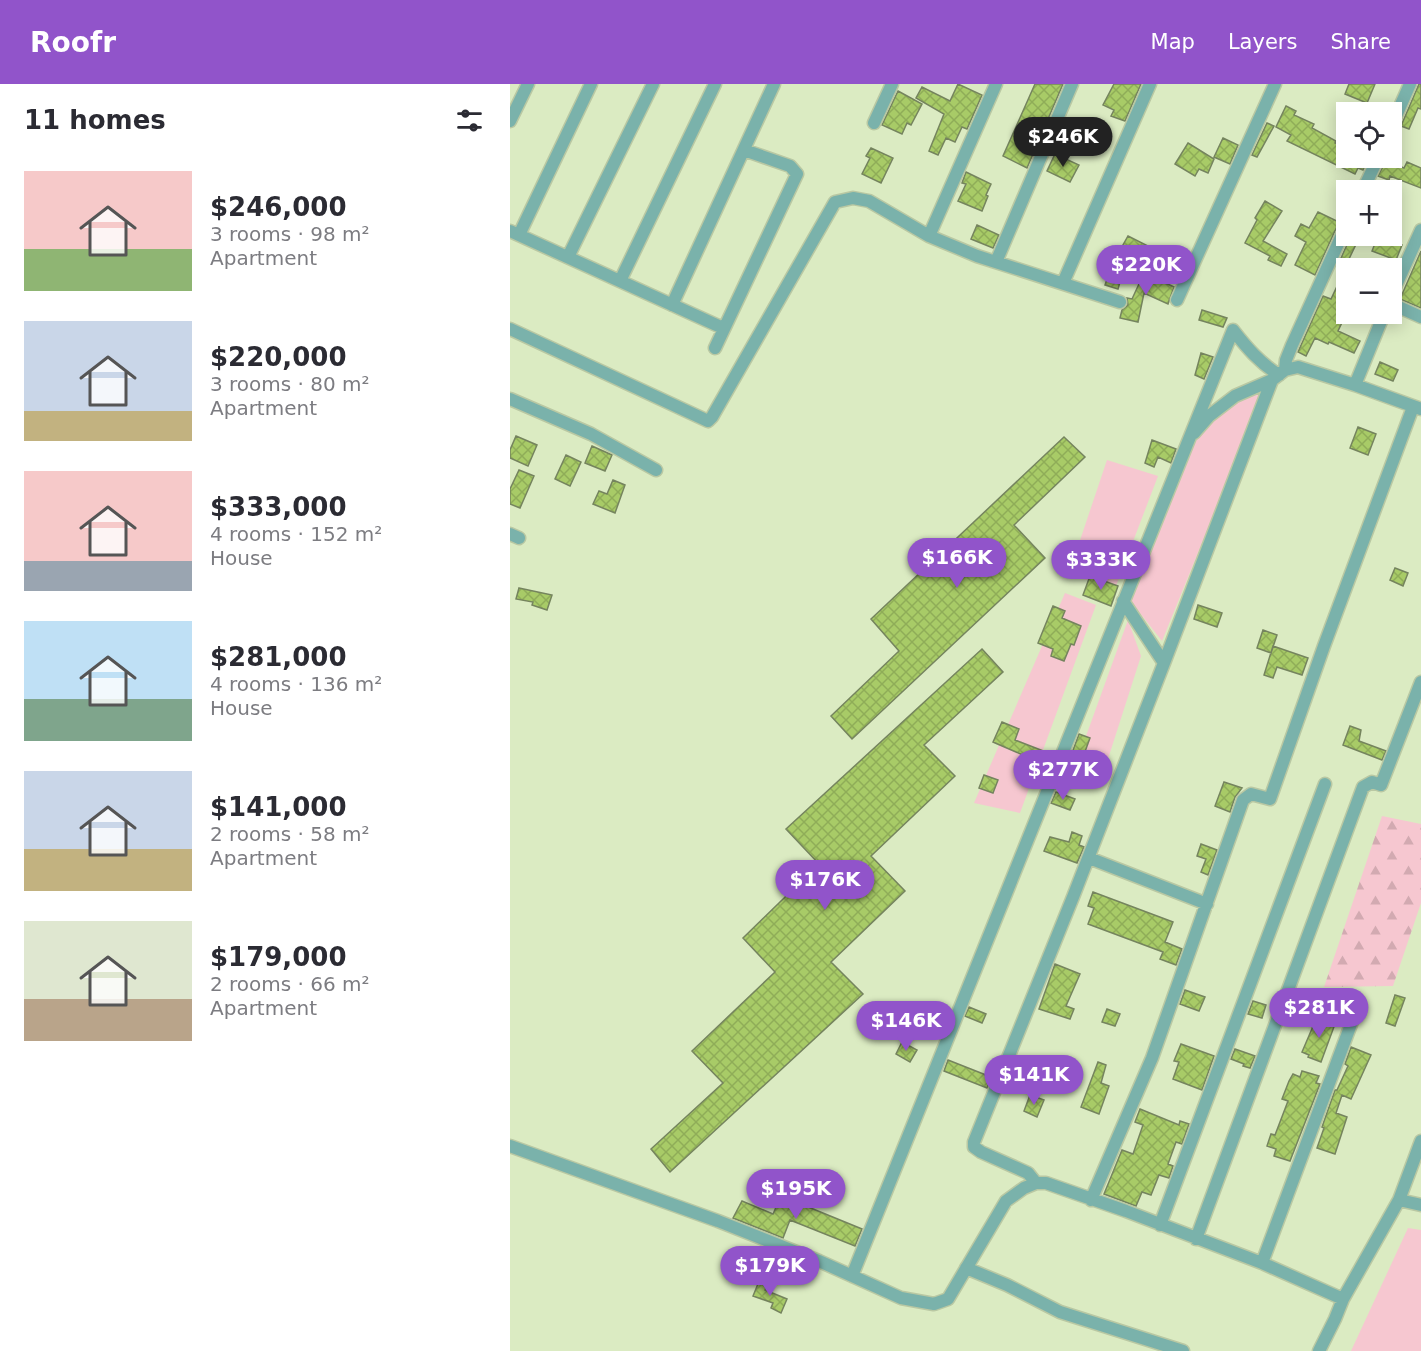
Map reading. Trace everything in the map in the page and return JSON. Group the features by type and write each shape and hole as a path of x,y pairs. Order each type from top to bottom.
{"street":[{"path":"510,121 528,84"},
{"path":"591,84 514,233 723,328"},
{"path":"568,257 654,84"},
{"path":"620,281 715,84"},
{"path":"873,123 892,84"},
{"path":"929,236 996,84"},
{"path":"996,262 1072,84"},
{"path":"1063,283 1150,84"},
{"path":"1177,300 1275,84"},
{"path":"1402,102 1410,84"},
{"path":"672,305 773,85"},
{"path":"715,348 797,174 790,166 744,150"},
{"path":"510,329 708,421 757,342 834,202 854,198 869,201 929,236 996,262 1120,302"},
{"path":"1402,272 1421,230"},
{"path":"1036,1184 1028,1173 981,1152 974,1147 974,1142 1089,858 1279,375 1337,246"},
{"path":"1402,308 1421,317"},
{"path":"1354,385 1380,324"},
{"path":"852,1276 1233,330 1265,366 1279,375"},
{"path":"1091,1200 1152,1059 1243,800 1251,795 1270,799 1324,646 1417,408 1298,367 1235,396 1209,416 1187,441"},
{"path":"510,399 591,434 656,470"},
{"path":"1123,601 1164,663"},
{"path":"1196,1239 1363,787 1372,782 1381,785 1421,682"},
{"path":"1160,1225 1325,784"},
{"path":"1089,858 1207,904"},
{"path":"1262,1263 1353,1019"},
{"path":"1319,1351 1343,1299 1399,1200 1421,1141"},
{"path":"510,1146 718,1221 901,1298 934,1304 948,1299 1006,1201 1024,1188 1046,1183 1262,1263 1343,1299"},
{"path":"1399,1200 1421,1205"},
{"path":"966,1268 1007,1285 1060,1312 1183,1351"}],"green space":[{"path":"1266,386 1162,641 1128,598 1192,441 1237,400"},
{"path":"1107,460 1158,476 1116,586 1068,576"},
{"path":"1065,593 1096,605 1020,813 974,803"},
{"path":"1128,620 1141,656 1099,787 1073,772"},
{"path":"1382,816 1421,824 1421,903 1393,986 1324,987"},
{"path":"1408,1228 1421,1230 1421,1351 1351,1351"}],"building":[{"path":"958,84 982,95 967,129 962,127 955,142 946,138 938,155 929,151 944,114 916,98 922,87 950,101"},
{"path":"1035,84 1063,84 1027,168 1003,156"},
{"path":"1114,84 1141,84 1125,121 1111,116 1114,110 1103,105"},
{"path":"1349,84 1375,84 1367,102 1345,94"},
{"path":"1419,84 1421,84 1421,109 1418,108 1409,129 1402,126"},
{"path":"898,91 922,104 911,125 907,123 902,134 882,125"},
{"path":"1286,106 1296,111 1294,115 1314,124 1312,128 1336,141 1336,165 1287,141 1291,135 1276,127"},
{"path":"1267,123 1274,126 1257,157 1252,155"},
{"path":"1223,138 1238,145 1230,164 1214,157"},
{"path":"1188,143 1214,159 1208,173 1199,169 1195,176 1175,164"},
{"path":"871,148 893,158 881,183 862,174 870,158 866,156"},
{"path":"1055,154 1079,165 1070,182 1047,171"},
{"path":"1407,162 1421,168 1421,188 1390,176 1389,180 1378,176 1382,168 1404,168"},
{"path":"1343,168 1358,168 1355,174"},
{"path":"966,172 991,184 982,211 958,201 966,184 962,183"},
{"path":"1265,201 1282,211 1263,241 1287,254 1281,266 1268,260 1270,256 1245,243"},
{"path":"1318,212 1336,221 1336,229 1315,275 1295,265 1306,242 1295,236 1301,224 1309,228"},
{"path":"977,225 999,235 993,248 971,239"},
{"path":"1128,236 1148,246 1143,255 1123,245"},
{"path":"1346,246 1355,246 1349,258 1341,258"},
{"path":"1374,246 1402,246 1397,258 1372,251"},
{"path":"1421,251 1421,308 1402,300 1402,294"},
{"path":"1110,271 1122,275 1118,289 1105,285"},
{"path":"1145,271 1148,275 1174,287 1168,304 1144,293 1138,322 1120,318 1122,310 1128,305 1127,298 1132,299"},
{"path":"1336,288 1336,324 1341,324 1338,331 1360,341 1354,353 1315,338 1306,356 1298,352 1323,296 1331,299"},
{"path":"1202,310 1227,318 1223,327 1199,320"},
{"path":"1201,353 1213,357 1204,379 1195,375"},
{"path":"1380,362 1398,370 1393,381 1375,374"},
{"path":"1358,427 1376,434 1368,455 1350,448"},
{"path":"516,436 537,445 528,466 510,458 510,450"},
{"path":"1064,437 1085,457 1014,525 1045,558 852,739 831,716 899,651 871,619"},
{"path":"1152,440 1176,449 1171,463 1158,457 1154,467 1145,463"},
{"path":"592,446 612,455 605,471 585,463"},
{"path":"566,455 581,462 570,486 555,479"},
{"path":"519,470 534,476 520,508 510,504 510,489"},
{"path":"613,480 625,485 615,513 593,504 599,491 607,494"},
{"path":"1395,568 1408,573 1403,586 1390,580"},
{"path":"1090,576 1118,586 1111,606 1083,595"},
{"path":"519,588 552,595 547,610 532,605 533,602 516,599"},
{"path":"1198,605 1222,613 1217,627 1194,619"},
{"path":"1053,606 1065,611 1062,618 1081,626 1074,645 1071,644 1064,661 1051,656 1053,649 1038,643"},
{"path":"1263,630 1277,635 1271,653 1257,648"},
{"path":"1273,646 1308,658 1302,675 1277,667 1273,678 1264,675"},
{"path":"982,649 1003,672 924,745 955,776 871,856 905,891 831,962 863,994 670,1172 651,1149 723,1083 692,1051 775,972 743,938 819,864 786,829"},
{"path":"1002,722 1019,729 1015,740 1051,754 1046,765 993,742"},
{"path":"1350,726 1361,730 1359,741 1386,751 1382,760 1343,745"},
{"path":"1079,734 1090,738 1083,757 1072,753"},
{"path":"984,775 998,780 993,793 979,788"},
{"path":"1224,782 1242,788 1235,797 1230,812 1215,806"},
{"path":"1056,792 1075,799 1070,810 1051,803"},
{"path":"1072,832 1082,836 1079,845 1084,847 1077,863 1044,851 1050,837 1069,842"},
{"path":"1201,844 1217,850 1208,875 1201,872 1206,859 1197,856"},
{"path":"1093,892 1173,922 1165,942 1182,949 1176,965 1160,959 1163,952 1088,924 1094,908 1088,906"},
{"path":"1055,964 1080,974 1066,1006 1074,1009 1070,1019 1039,1009"},
{"path":"1185,990 1205,997 1199,1011 1180,1004"},
{"path":"1395,995 1405,998 1395,1026 1386,1023"},
{"path":"1253,1001 1266,1005 1262,1018 1248,1014"},
{"path":"969,1007 986,1014 982,1023 965,1016"},
{"path":"1107,1009 1120,1014 1115,1026 1102,1022"},
{"path":"1317,1017 1335,1024 1321,1062 1302,1052"},
{"path":"902,1042 917,1050 910,1062 896,1054"},
{"path":"1181,1044 1214,1056 1202,1090 1173,1079 1179,1062 1174,1061"},
{"path":"1351,1047 1371,1055 1351,1099 1342,1095 1336,1113 1347,1117 1335,1154 1317,1148 1335,1090 1348,1066 1345,1064"},
{"path":"1235,1049 1255,1056 1250,1068 1231,1059"},
{"path":"948,1060 991,1077 987,1088 944,1071"},
{"path":"1098,1062 1106,1065 1101,1083 1109,1086 1099,1114 1081,1107"},
{"path":"1013,1068 1033,1076 1027,1091 1007,1083"},
{"path":"1302,1071 1319,1076 1316,1083 1320,1084 1290,1161 1274,1156 1276,1149 1267,1146 1271,1134 1275,1135 1288,1101 1282,1099 1289,1081 1293,1074 1300,1077"},
{"path":"1030,1095 1044,1100 1037,1117 1024,1111"},
{"path":"1140,1109 1179,1125 1180,1121 1189,1124 1182,1144 1176,1142 1168,1164 1173,1166 1169,1178 1159,1175 1151,1195 1142,1192 1136,1206 1104,1194 1122,1150 1133,1154 1143,1125 1135,1122"},
{"path":"782,1194 862,1229 855,1246 790,1220 783,1238 733,1218 742,1201 773,1214"},
{"path":"760,1279 768,1282 765,1290 787,1299 781,1313 771,1308 773,1303 753,1296"}]}
